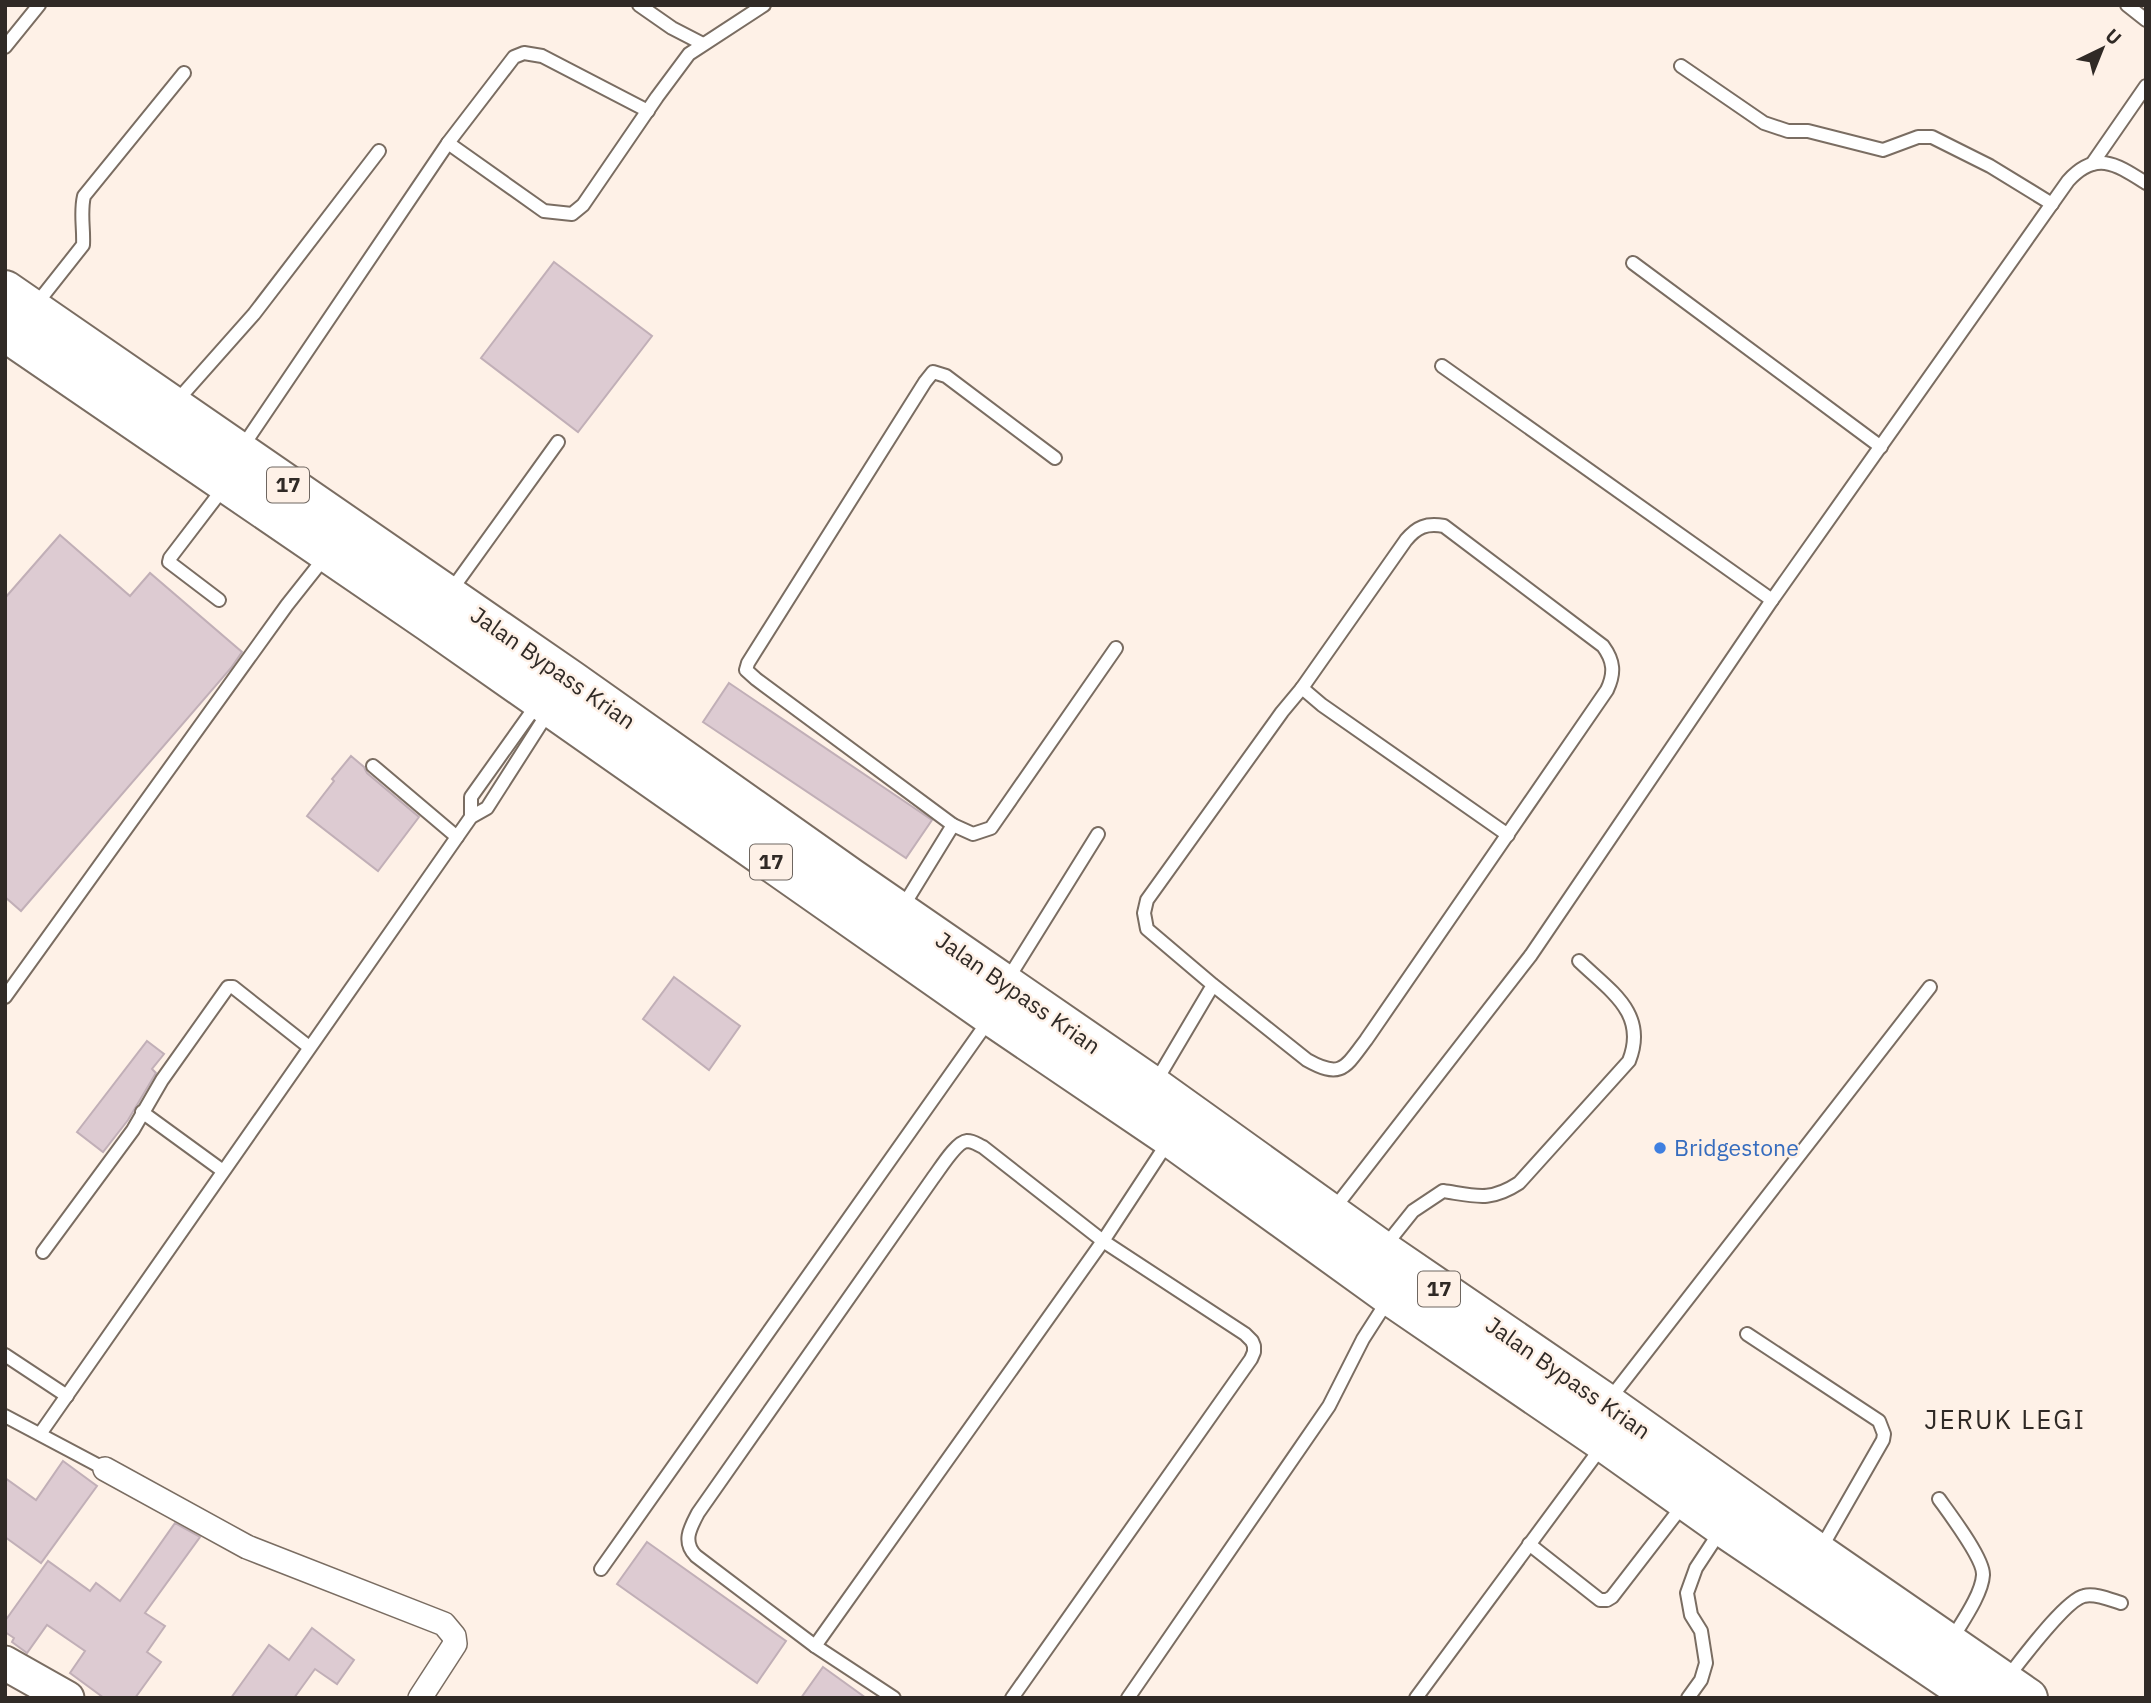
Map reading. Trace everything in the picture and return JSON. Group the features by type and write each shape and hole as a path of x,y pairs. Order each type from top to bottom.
{"highway":[{"name":"Jalan Bypass Krian","path":"11,320 173,406 233,468 328,554 429,622 555,690 900,912 998,1000 1171,1138 1391,1296 1723,1527 2003,1692"},
{"name":"Jalan Bypass Krian","path":"11,320 233,468 447,595 555,690 998,1000 1153,1086 1382,1250 1948,1644 2003,1692"}],"street":[{"path":"105,1469 247,1547 444,1624 454,1636 455,1644 420,1698"},
{"path":"5,1663 67,1698"}],"lane":[{"path":"5,47 39,5"},
{"path":"639,5 672,28 704,44"},
{"path":"448,143 544,211 572,214 583,205 689,54 764,5"},
{"path":"2127,5 2146,20"},
{"path":"219,600 169,562 170,558 233,468 448,143 514,57 524,53 542,56 648,111"},
{"path":"1681,66 1764,122 1788,131 1808,131 1883,150 1918,137 1932,137 1990,166 2052,204"},
{"path":"11,320 83,245 81,209 84,196 184,73"},
{"path":"2092,164 2146,86"},
{"path":"173,406 254,314 380,151"},
{"path":"1330,1213 1531,955 1772,600 2077,171 2092,164 2107,162 2146,183"},
{"path":"1633,263 1881,447"},
{"path":"1442,366 1772,600"},
{"path":"1055,458 946,376 933,372 746,670 953,825 972,834 990,828 1116,648"},
{"path":"447,595 558,442"},
{"path":"1431,524 1444,526 1603,646 1613,667 1613,677 1607,690 1508,835 1348,1064 1332,1071 1307,1060 1213,985 1147,929 1144,913 1147,901 1302,688 1406,540 1414,530 1431,524"},
{"path":"5,997 288,605 328,554"},
{"path":"1302,688 1322,705 1508,835"},
{"path":"40,1434 471,817 487,808 555,690"},
{"path":"471,817 471,797 555,690"},
{"path":"373,766 457,837"},
{"path":"900,912 953,825"},
{"path":"601,1569 998,1000 1098,834"},
{"path":"1382,1250 1413,1211 1443,1191 1483,1197 1502,1194 1519,1183 1629,1061 1635,1046 1636,1033 1628,1010 1579,961"},
{"path":"1153,1086 1213,985"},
{"path":"43,1252 133,1130 169,1069 228,987 233,987 309,1047"},
{"path":"1606,1404 1930,987"},
{"path":"142,1112 223,1171"},
{"path":"815,1646 1103,1241 1171,1138"},
{"path":"894,1698 815,1646 696,1556 688,1546 688,1537 698,1513 933,1178 959,1145 973,1142 1103,1241 1252,1340 1254,1352 1012,1698"},
{"path":"1128,1698 1329,1406 1363,1339 1391,1296"},
{"path":"1747,1335 1879,1421 1882,1428 1883,1440 1818,1553"},
{"path":"5,1355 66,1396"},
{"path":"5,1416 105,1469"},
{"path":"1416,1698 1605,1443"},
{"path":"1939,1499 1980,1560 1984,1574 1976,1597 1948,1644"},
{"path":"1529,1544 1600,1600 1607,1600 1686,1501"},
{"path":"1688,1698 1701,1679 1706,1663 1701,1631 1691,1615 1687,1593 1696,1568 1723,1527"},
{"path":"2003,1692 2037,1640 2075,1599 2090,1595 2122,1603"}],"building":[{"path":"554,262 652,336 578,432 481,358"},
{"path":"60,535 130,596 150,573 242,652 21,911 5,897 5,598"},
{"path":"729,683 932,820 906,858 703,722"},
{"path":"351,756 419,817 378,871 307,816"},
{"path":"674,977 740,1026 709,1070 643,1019"},
{"path":"147,1041 164,1054 152,1069 156,1073 128,1120 103,1152 77,1132"},
{"path":"63,1461 97,1486 41,1563 5,1537 5,1478 36,1500"},
{"path":"175,1523 200,1537 145,1613 165,1626 147,1652 161,1662 135,1698 104,1698 70,1673 85,1651 47,1625 27,1653 12,1642 14,1638 5,1632 5,1621 48,1561 90,1591 96,1583 120,1601"},
{"path":"647,1542 786,1641 757,1683 617,1584"},
{"path":"312,1628 354,1660 337,1684 315,1669 294,1698 231,1698 269,1645 289,1660"},
{"path":"823,1667 866,1698 801,1698"}],"place":[{"name":"Bridgestone","path":"1660,1148"}],"district":[{"name":"JERUK LEGI","path":"2005,1420"}]}
